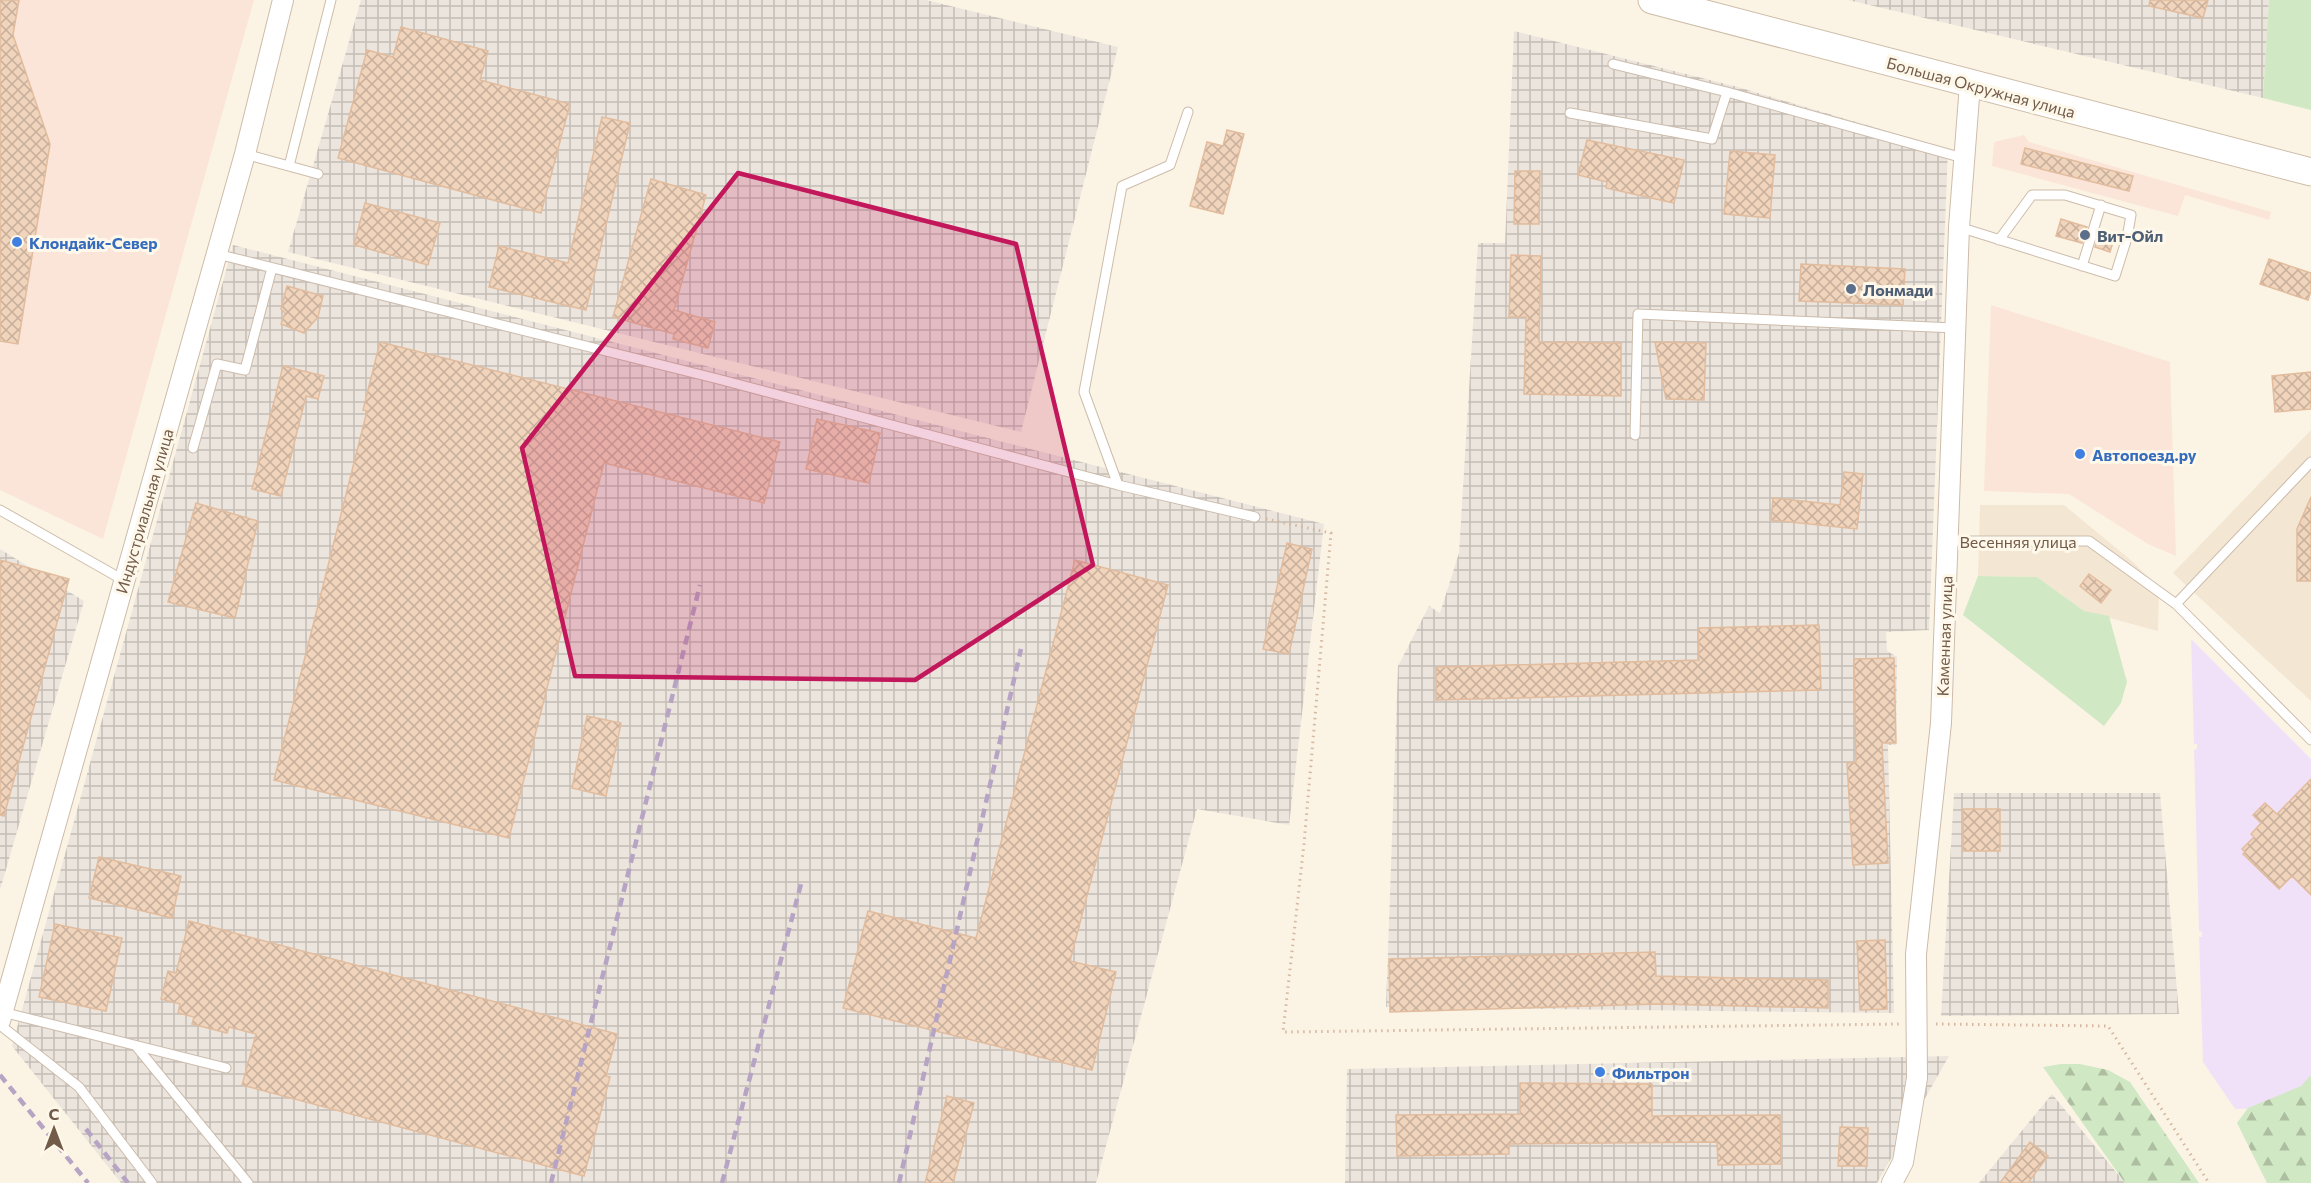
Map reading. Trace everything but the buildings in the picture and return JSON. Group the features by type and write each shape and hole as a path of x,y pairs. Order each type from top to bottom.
{"main road":[{"name":"Большая Окружная улица","path":"1652,0 2311,172"}],"street":[{"name":"Индустриальная улица","path":"1,1019 217,254 283,0"},
{"name":"Каменная улица","path":"1892,1183 1903,1162 1917,1078 1916,954 1941,723 1959,227 1970,84"}],"lane":[{"path":"289,166 331,0"},
{"path":"1613,64 1727,92 1963,158"},
{"path":"1570,113 1712,139 1727,92"},
{"path":"1118,485 1084,392 1122,186 1170,165 1188,112"},
{"path":"244,154 318,174"},
{"path":"1959,227 1999,240 2115,276 2127,238 2131,215 2065,195 2032,195 1999,240"},
{"path":"2082,266 2101,205"},
{"path":"217,254 718,379 1118,485 1255,517"},
{"path":"193,448 217,364 244,370 272,268"},
{"path":"1635,435 1638,314 1955,328"},
{"path":"2176,604 2311,462"},
{"path":"0,510 125,581"},
{"name":"Весенняя улица","path":"1948,541 2089,541 2176,604 2311,740"},
{"path":"1,1019 136,1046 226,1068"},
{"path":"1,1019 79,1087 152,1183"},
{"path":"136,1046 248,1183"}],"path":[{"path":"1255,517 1331,533 1304,843 1283,1032 1918,1023 2108,1026 2209,1183"}],"highlighted area":[{"path":"738,173 1016,244 1093,565 915,680 575,676 522,448"}],"shaded area":[{"path":"0,0 254,0 103,539 0,490"},
{"path":"361,0 926,0 1118,47 1021,432 288,252"},
{"path":"1848,0 2269,0 2263,98 1912,15"},
{"path":"1514,31 1734,86 1948,149 1929,630 1886,632 1887,651 1897,657 1896,745 1888,745 1894,1013 1386,1007 1398,666 1429,606 1440,613 1459,553 1478,243 1505,243"},
{"path":"2024,135 2029,142 2271,212 2269,220 2185,195 2178,216 1992,166 1994,142"},
{"path":"233,245 1324,524 1289,825 1197,809 1096,1183 121,1183 12,1046"},
{"name":"Автопоезд.ру","path":"1991,305 2170,362 2176,556 2148,544 2069,494 1984,491"},
{"path":"2311,430 2311,701 2173,573"},
{"path":"1980,505 2064,505 2133,562 2159,588 2158,631 2084,611 2037,577 1978,576"},
{"path":"0,549 84,601 0,890"},
{"path":"2191,639 2311,759 2311,1078 2274,1108 2235,1109 2203,1062 2199,937 2202,937 2202,932 2199,931 2194,750 2197,749 2197,744 2194,744"},
{"path":"1954,793 2160,793 2179,1014 1941,1016"},
{"path":"1949,1056 1877,1183 1345,1183 1347,1069"},
{"path":"2052,1094 2125,1183 1979,1183"}],"green space":[{"path":"2269,0 2311,0 2311,110 2263,98"},
{"path":"1978,576 2037,577 2084,611 2109,616 2127,682 2121,703 2104,726 1963,615"},
{"path":"2080,1064 2108,1070 2130,1082 2199,1183 2125,1183 2043,1067"},
{"path":"2311,1075 2311,1183 2267,1183 2237,1123 2248,1108 2301,1086"}],"railway":[{"path":"551,1183 700,585"},
{"path":"899,1183 1021,649"},
{"path":"722,1183 801,884"},
{"path":"0,1075 88,1183"},
{"path":"86,1129 128,1183"}],"place":[{"name":"Вит-Ойл","path":"2085,235"},
{"name":"Клондайк-Север","path":"17,242"},
{"name":"Лонмади","path":"1851,289"},
{"name":"Автопоезд.ру","path":"2080,454"},
{"name":"Фильтрон","path":"1600,1072"}]}
